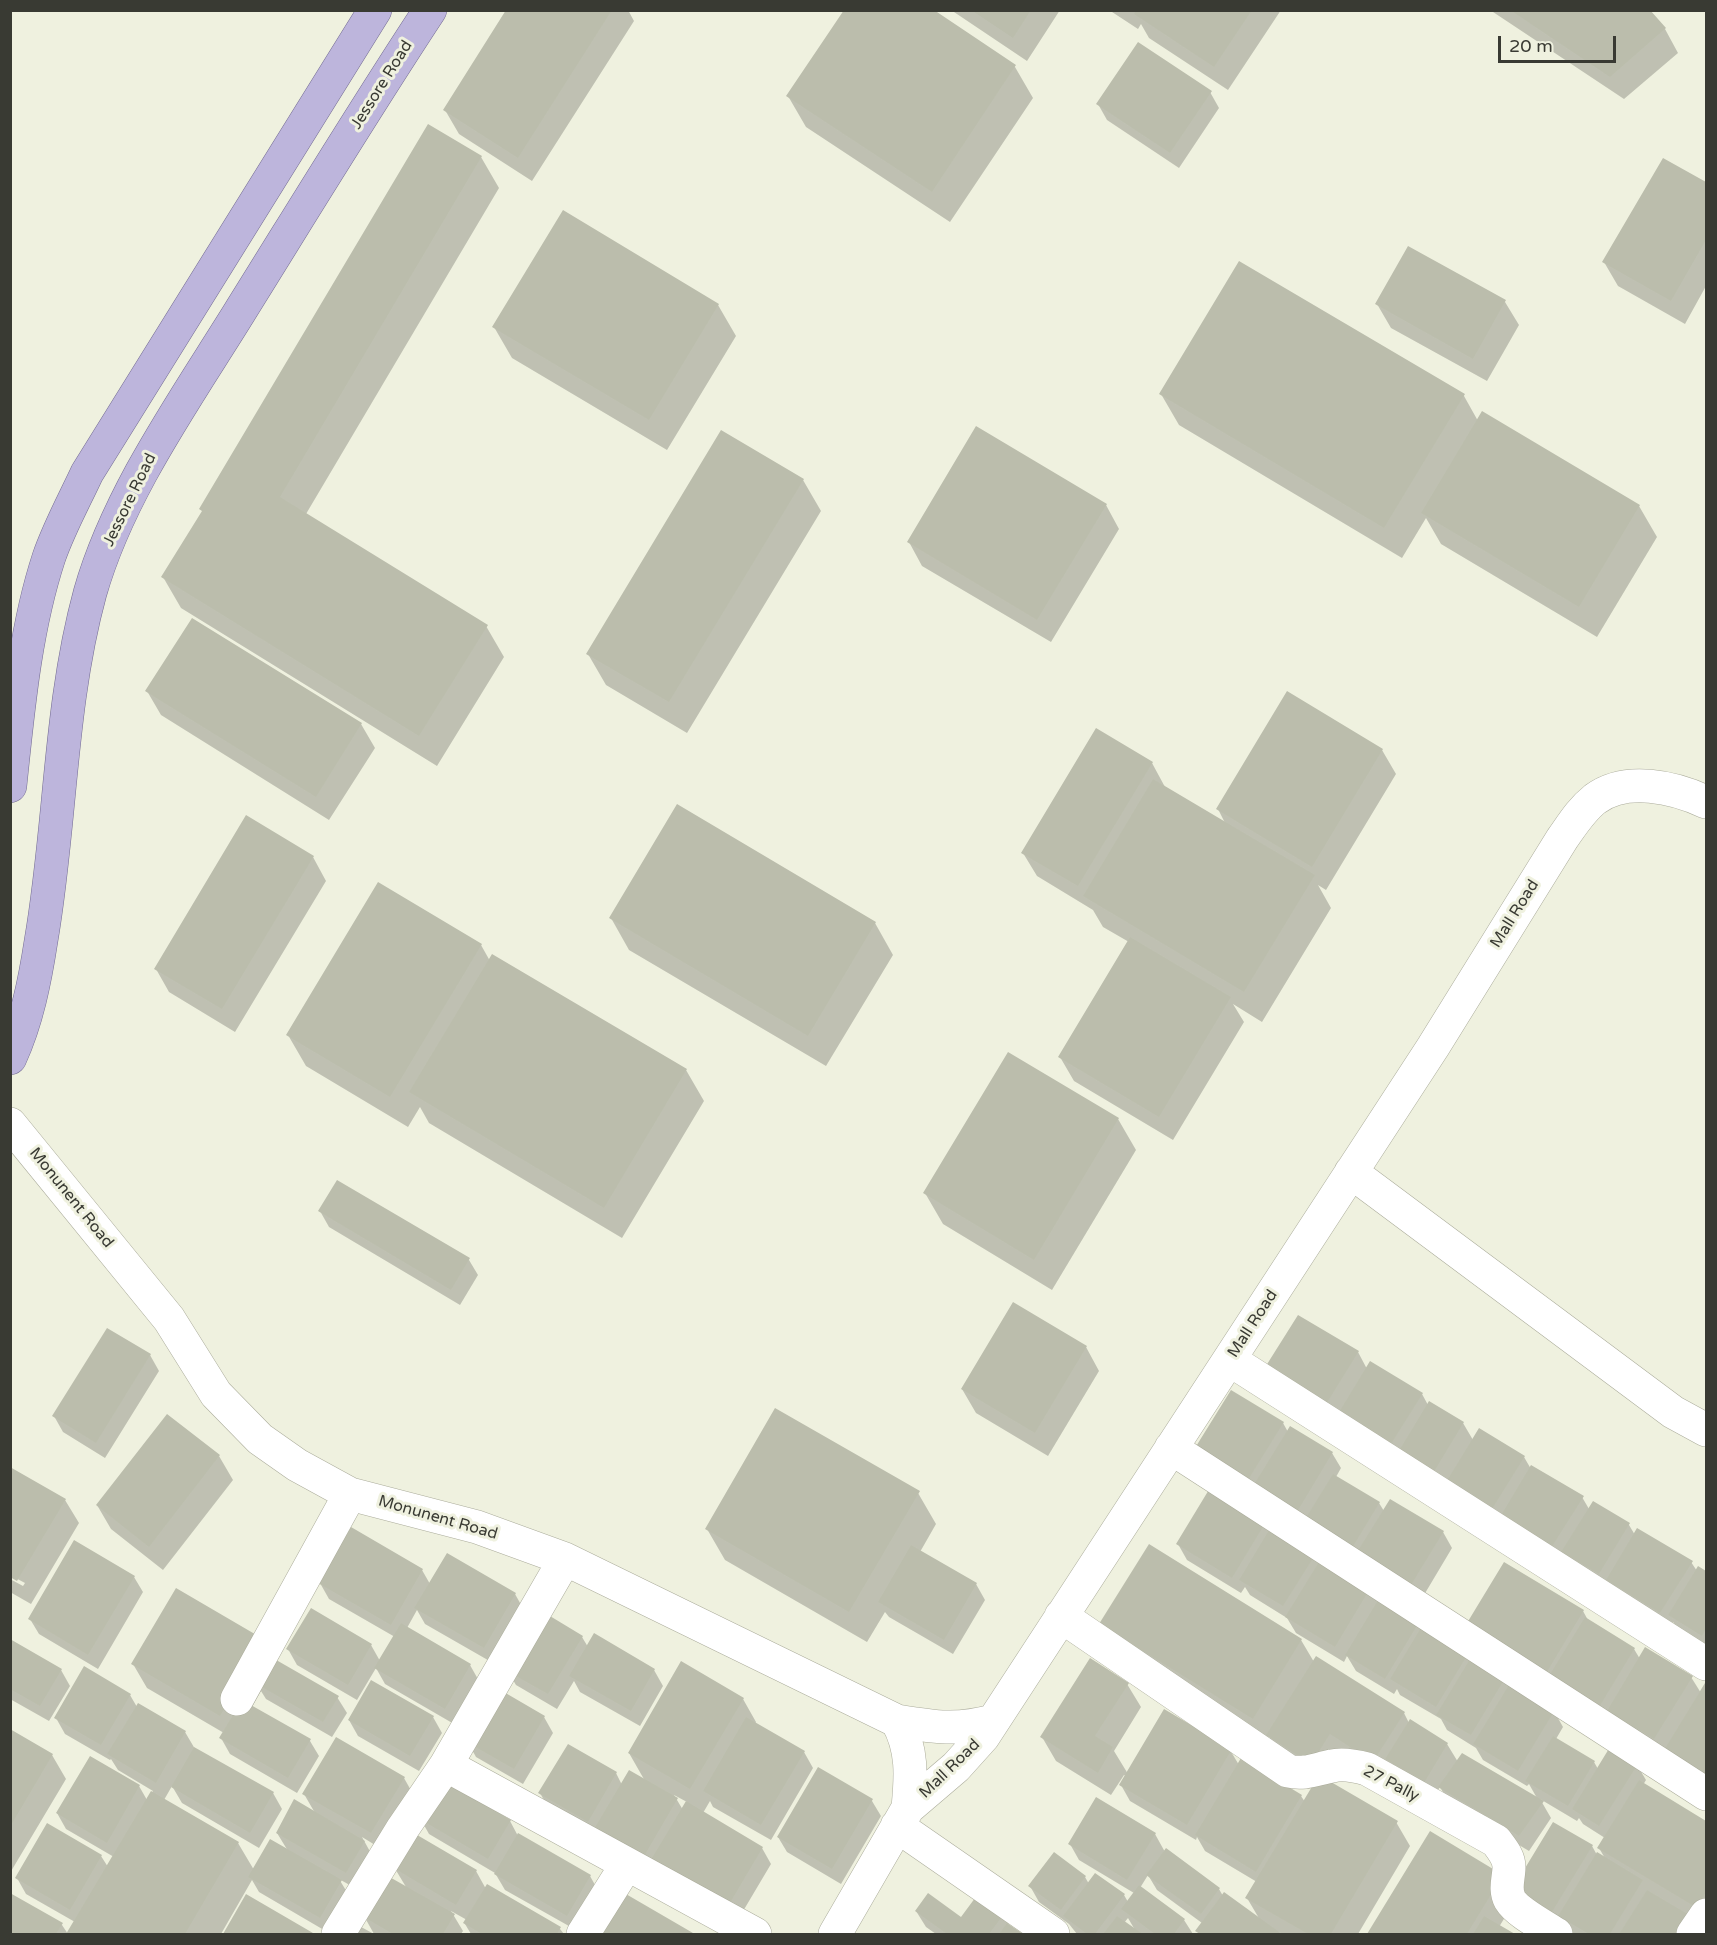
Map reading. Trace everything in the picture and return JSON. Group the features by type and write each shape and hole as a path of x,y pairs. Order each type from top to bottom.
{"main road":[{"path":"10,786 14,705 33,620 50,556 87,473 375,10"},
{"name":"Jessore Road","path":"10,1058 18,1041 36,974 46,915 77,648 91,591 113,530 143,470 195,384 430,10"}],"street":[{"name":"Mall Road","path":"835,1935 903,1817 973,1750 993,1720 1433,1047 1562,839 1582,811 1596,798 1612,790 1633,786 1661,788 1691,795 1707,802"},
{"name":"Monunent Road","path":"10,1124 169,1318 216,1394 234,1415 260,1439 297,1465 350,1494 477,1527 565,1559 897,1721 943,1728 974,1726 993,1720"},
{"path":"1352,1172 1673,1412 1707,1430"},
{"path":"1230,1360 1707,1664"},
{"path":"1171,1448 1707,1794"},
{"path":"237,1699 350,1494"},
{"path":"338,1935 403,1828 446,1765 565,1559"},
{"name":"27 Pally","path":"1061,1616 1288,1772 1299,1774 1334,1765 1367,1769 1496,1841 1507,1858 1509,1867 1507,1891 1510,1899 1516,1907 1556,1935"},
{"path":"897,1721 909,1747 911,1772 903,1817 1053,1935"},
{"path":"446,1765 755,1935"},
{"path":"583,1935 627,1864"},
{"path":"1693,1935 1707,1915"}],"building":[{"path":"506,10 612,10 518,158 443,110"},
{"path":"844,10 934,10 1016,65 932,192 786,96"},
{"path":"971,10 1031,10 1013,38"},
{"path":"1136,10 1252,10 1214,67 1134,14"},
{"path":"1510,10 1650,10 1666,28 1610,77"},
{"path":"1138,42 1212,91 1170,153 1096,104"},
{"path":"428,124 482,156 280,497 488,625 419,736 161,577 202,511 199,509"},
{"path":"1663,158 1706,182 1706,240 1671,301 1602,262"},
{"path":"563,210 719,304 649,420 492,327"},
{"path":"1408,246 1506,300 1473,359 1375,304"},
{"path":"1239,261 1465,394 1384,528 1159,394"},
{"path":"1482,411 1640,505 1579,607 1421,513"},
{"path":"976,426 1107,504 1037,620 907,542"},
{"path":"721,430 804,479 669,702 586,654"},
{"path":"192,618 362,723 316,797 145,691"},
{"path":"1287,691 1383,749 1312,867 1216,809"},
{"path":"1096,728 1153,762 1078,886 1021,853"},
{"path":"1153,779 1315,875 1244,992 1083,896"},
{"path":"677,804 876,922 808,1036 609,918"},
{"path":"246,815 314,856 222,1009 154,969"},
{"path":"378,882 482,944 390,1097 286,1035"},
{"path":"1130,937 1231,997 1159,1117 1058,1057"},
{"path":"492,954 687,1069 604,1208 409,1092"},
{"path":"1008,1052 1119,1118 1034,1260 923,1193"},
{"path":"337,1180 470,1258 451,1290 318,1211"},
{"path":"1013,1302 1087,1346 1035,1433 961,1389"},
{"path":"1298,1315 1359,1351 1325,1406 1264,1369"},
{"path":"107,1328 151,1354 96,1443 52,1416"},
{"path":"1370,1361 1423,1393 1391,1444 1339,1412"},
{"path":"1231,1390 1284,1422 1248,1480 1195,1448"},
{"path":"1429,1401 1464,1422 1432,1475 1397,1454"},
{"path":"775,1408 920,1491 849,1612 705,1529"},
{"path":"167,1414 220,1455 149,1547 96,1505"},
{"path":"1290,1426 1333,1452 1297,1512 1253,1486"},
{"path":"1479,1428 1525,1456 1489,1514 1443,1487"},
{"path":"1531,1465 1584,1496 1551,1548 1500,1517"},
{"path":"10,1467 66,1499 17,1581 10,1577"},
{"path":"1333,1474 1380,1502 1349,1553 1302,1524"},
{"path":"1213,1483 1269,1517 1232,1578 1176,1544"},
{"path":"1390,1499 1444,1531 1411,1585 1357,1552"},
{"path":"1593,1501 1630,1523 1599,1574 1561,1552"},
{"path":"1272,1525 1317,1552 1283,1606 1239,1580"},
{"path":"351,1527 423,1569 391,1625 318,1583"},
{"path":"1637,1528 1693,1561 1660,1613 1606,1580"},
{"path":"74,1540 135,1576 88,1655 28,1619"},
{"path":"1149,1544 1302,1639 1253,1719 1099,1624"},
{"path":"911,1545 977,1583 944,1640 878,1602"},
{"path":"447,1553 516,1593 484,1648 414,1608"},
{"path":"1322,1557 1371,1587 1335,1647 1285,1617"},
{"path":"1504,1562 1584,1610 1547,1672 1467,1623"},
{"path":"1698,1566 1706,1571 1706,1629 1702,1636 1668,1615"},
{"path":"176,1588 265,1640 220,1716 131,1664"},
{"path":"1381,1595 1421,1619 1385,1679 1345,1655"},
{"path":"311,1608 372,1644 348,1685 286,1649"},
{"path":"540,1610 583,1636 548,1694 505,1670"},
{"path":"1585,1617 1635,1648 1598,1709 1547,1679"},
{"path":"401,1623 471,1664 445,1709 374,1668"},
{"path":"1422,1626 1468,1654 1436,1707 1390,1679"},
{"path":"594,1633 655,1669 631,1711 569,1676"},
{"path":"10,1639 62,1669 40,1706 10,1689"},
{"path":"1645,1647 1693,1676 1654,1739 1607,1711"},
{"path":"1473,1654 1507,1675 1471,1735 1436,1715"},
{"path":"1316,1656 1405,1712 1373,1762 1330,1734 1311,1764 1266,1735"},
{"path":"271,1657 339,1696 323,1722 255,1683"},
{"path":"1090,1658 1129,1683 1095,1736 1113,1747 1098,1773 1040,1737"},
{"path":"681,1661 744,1698 690,1789 628,1753"},
{"path":"84,1666 131,1694 101,1745 54,1718"},
{"path":"371,1680 434,1716 410,1756 348,1720"},
{"path":"1510,1683 1555,1710 1518,1771 1473,1744"},
{"path":"1706,1684 1706,1782 1661,1755"},
{"path":"497,1688 545,1716 514,1769 465,1741"},
{"path":"242,1700 311,1739 288,1778 219,1738"},
{"path":"138,1703 186,1731 156,1783 107,1754"},
{"path":"1164,1709 1232,1749 1187,1825 1119,1785"},
{"path":"746,1717 805,1751 761,1825 703,1791"},
{"path":"1410,1719 1448,1743 1424,1783 1385,1759"},
{"path":"10,1729 53,1754 10,1827"},
{"path":"1553,1736 1595,1761 1568,1806 1525,1781"},
{"path":"336,1737 405,1777 371,1833 302,1794"},
{"path":"568,1744 617,1772 588,1822 538,1793"},
{"path":"194,1747 274,1792 250,1833 171,1787"},
{"path":"1610,1747 1638,1764 1599,1826 1572,1809"},
{"path":"1462,1753 1544,1801 1519,1836 1438,1787"},
{"path":"90,1756 140,1785 107,1843 56,1813"},
{"path":"1241,1758 1302,1795 1256,1872 1195,1835"},
{"path":"818,1767 873,1799 832,1869 777,1837"},
{"path":"629,1770 678,1798 643,1858 594,1829"},
{"path":"1319,1775 1398,1821 1331,1934 1308,1934 1245,1898"},
{"path":"441,1779 511,1820 488,1859 418,1818"},
{"path":"1639,1780 1706,1821 1706,1892 1697,1908 1597,1848"},
{"path":"151,1791 239,1842 185,1934 66,1934"},
{"path":"1096,1797 1156,1833 1127,1880 1068,1844"},
{"path":"294,1799 365,1841 346,1873 276,1833"},
{"path":"686,1801 763,1847 727,1908 649,1863"},
{"path":"1553,1822 1593,1845 1552,1912 1513,1888"},
{"path":"47,1823 102,1855 70,1910 15,1878"},
{"path":"1430,1831 1503,1875 1467,1934 1367,1934"},
{"path":"412,1832 477,1870 456,1905 392,1867"},
{"path":"518,1833 591,1875 567,1916 494,1874"},
{"path":"270,1839 342,1880 320,1918 248,1877"},
{"path":"1166,1848 1220,1888 1201,1914 1146,1875"},
{"path":"1054,1852 1086,1876 1061,1910 1028,1886"},
{"path":"1597,1852 1643,1880 1610,1934 1589,1934 1558,1916"},
{"path":"1095,1873 1125,1894 1095,1934 1087,1934 1063,1916"},
{"path":"386,1875 455,1914 443,1934 393,1934 362,1916"},
{"path":"487,1884 561,1927 557,1934 482,1934 463,1923"},
{"path":"1139,1885 1185,1919 1174,1934 1155,1934 1121,1909"},
{"path":"619,1890 693,1933 597,1934"},
{"path":"1647,1890 1696,1919 1686,1934 1619,1934"},
{"path":"1224,1892 1282,1934 1200,1934 1195,1931"},
{"path":"10,1893 63,1923 56,1934 10,1934"},
{"path":"928,1893 961,1917 978,1894 1004,1914 989,1934 947,1934 915,1911"},
{"path":"246,1894 313,1933 223,1934"},
{"path":"1117,1916 1143,1934 1103,1934"},
{"path":"1484,1916 1515,1934 1473,1934"},
{"path":"1007,1923 1023,1934 999,1934"}]}
